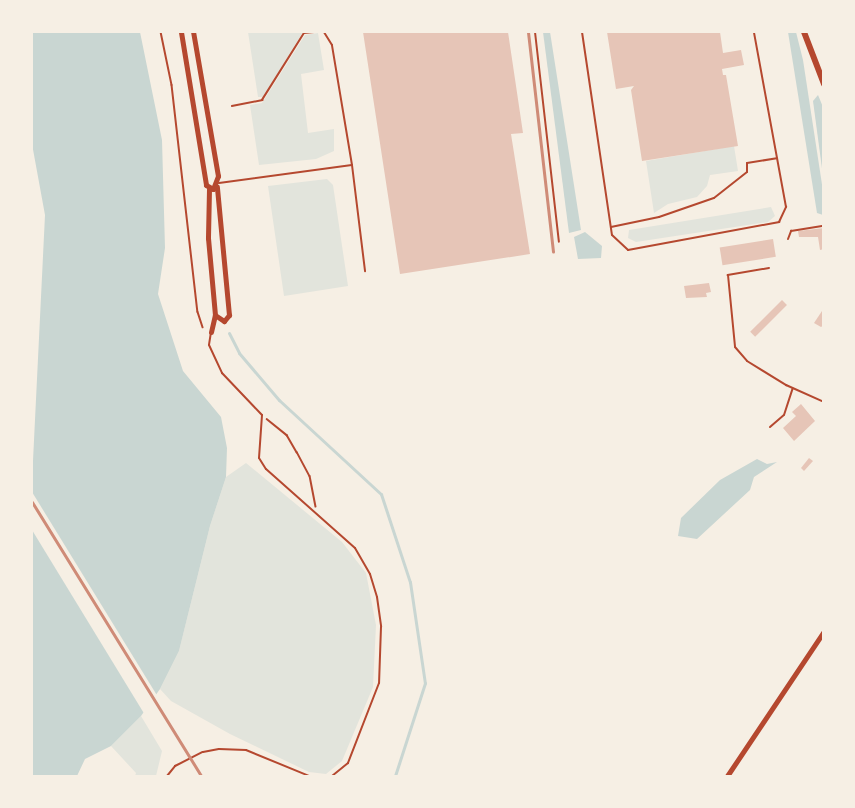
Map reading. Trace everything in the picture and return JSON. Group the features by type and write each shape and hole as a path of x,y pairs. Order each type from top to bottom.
{"street":[{"path":"181,32 209,189 208,238 215,315 211,332"},
{"path":"193,32 218,185 229,315 224,321 215,315"},
{"path":"804,32 824,84"},
{"path":"209,189 218,185"},
{"path":"727,777 824,631"}],"lane":[{"path":"324,32 332,45 352,165 365,271"},
{"path":"536,32 559,242"},
{"path":"582,32 612,235 627,250 779,222 786,207 754,32"},
{"path":"611,227 659,217 714,198 747,172 747,163 777,158"},
{"path":"218,185 352,165"},
{"path":"788,239 791,231 824,226"},
{"path":"770,268 728,275 735,347 747,361 793,388 824,402"},
{"path":"211,332 209,345 222,373 262,415 259,458 266,470 355,548 370,573 381,627 379,683 348,763 332,777"},
{"path":"770,427 784,415 793,388"},
{"path":"167,777 175,766 203,752 219,749 246,750 309,777"}],"path":[{"path":"161,32 172,85 198,312 209,345"},
{"path":"232,106 262,100 304,33 314,32"},
{"path":"262,415 286,435 297,452 313,486 317,514"}],"shaded area":[{"path":"32,32 140,32 162,140 165,248 158,294 183,371 221,417 227,448 226,477 210,526 179,651 160,689 141,716 111,746 85,759 77,776 32,776 32,481 45,215 32,144"},
{"path":"248,32 303,32 263,97 258,97"},
{"path":"543,32 550,32 581,230 569,233"},
{"path":"788,32 796,32 803,60 823,191 823,215 817,213"},
{"path":"318,33 324,70 301,74 308,133 334,129 334,151 316,159 259,165 250,105 262,103 305,35"},
{"path":"818,95 823,107 823,176 813,101"},
{"path":"734,146 738,171 710,175 707,186 697,197 668,204 654,213 646,161"},
{"path":"327,179 333,185 348,286 284,296 268,186"},
{"path":"771,207 775,216 768,222 636,242 628,238 629,230"},
{"path":"585,232 602,246 601,258 578,259 574,237"},
{"path":"757,459 767,464 777,462 754,477 750,490 697,539 678,536 681,518 720,480"},
{"path":"246,463 342,542 366,573 376,625 373,687 342,761 326,774 309,772 230,734 171,701 160,689 179,651 210,526 226,477"},
{"path":"141,716 162,751 156,776 135,776 136,773 111,746"}],"pier":[{"path":"32,492 158,697 145,715 32,530"}],"building":[{"path":"363,32 508,32 523,133 511,134 530,254 400,274"},
{"path":"607,32 720,32 723,53 741,50 744,65 722,69 723,75 726,75 738,146 642,161 631,90 634,86 616,89"},
{"path":"824,228 824,249 820,250 818,237 799,237 798,231"},
{"path":"773,239 776,257 722,265 720,247"},
{"path":"709,283 711,292 706,293 707,297 686,298 684,286"},
{"path":"782,300 787,305 755,337 750,332"},
{"path":"824,308 824,325 821,327 814,323"},
{"path":"801,404 815,421 794,441 783,428 796,416 792,412"},
{"path":"809,458 813,461 804,471 801,468"}],"waterway":[{"path":"229,333 239,353 279,400 381,494 410,582 425,683 395,776"}],"railway":[{"path":"528,32 553,252"},
{"path":"32,502 201,776"}]}
